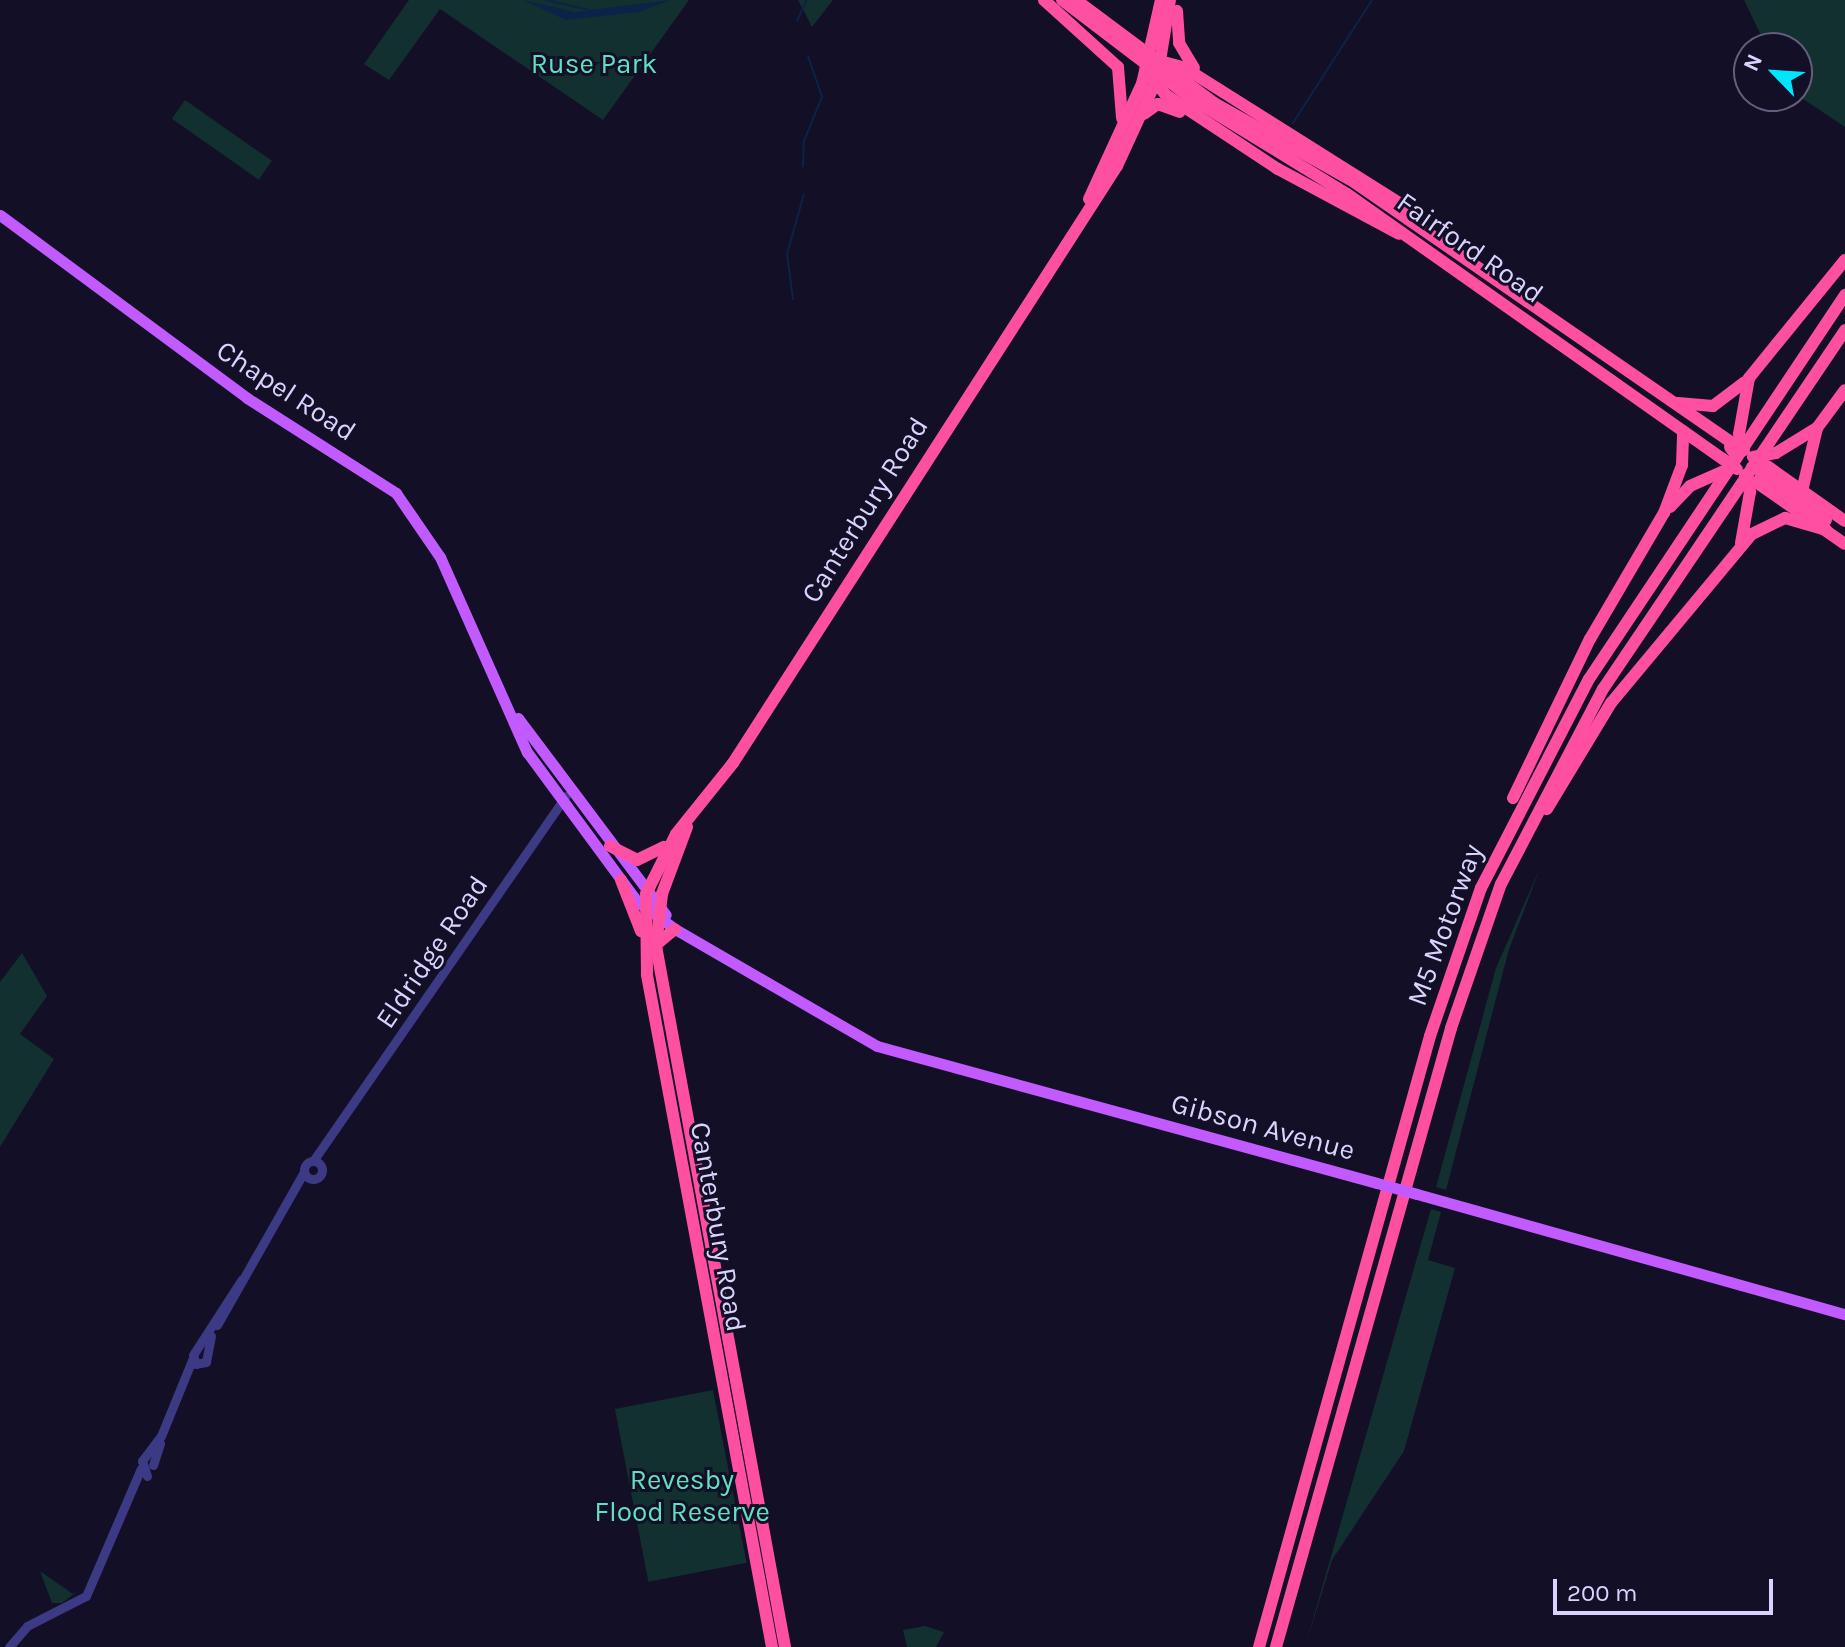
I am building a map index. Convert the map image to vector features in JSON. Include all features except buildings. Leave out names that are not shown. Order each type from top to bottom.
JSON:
[{"type":"highway","points":[[1044,0],[1095,42],[1122,75],[1121,130]]},
{"type":"highway","name":"Fairford Road","points":[[1062,0],[1192,99],[1417,224],[1674,402],[1711,429],[1745,462]]},
{"type":"highway","name":"Fairford Road","points":[[1076,0],[1214,103],[1350,188],[1683,431],[1745,462]]},
{"type":"highway","name":"Canterbury Road","points":[[772,1647],[642,934],[645,900],[670,844],[687,827],[1082,217],[1144,114],[1156,84],[1153,63],[1161,0]]},
{"type":"highway","name":"Canterbury Road","points":[[1082,217],[1153,63],[1170,0]]},
{"type":"highway","points":[[1177,0],[1180,49],[1210,83]]},
{"type":"highway","points":[[1153,63],[1210,83],[1361,173],[1417,224]]},
{"type":"highway","points":[[1156,84],[1201,120]]},
{"type":"highway","points":[[1144,114],[1163,104],[1201,120],[1433,250]]},
{"type":"highway","points":[[1674,402],[1713,406],[1749,378],[1845,260]]},
{"type":"highway","name":"M5 Motorway","points":[[1258,1647],[1433,1026],[1481,888],[1589,679],[1845,295]]},
{"type":"highway","name":"M5 Motorway","points":[[1276,1647],[1482,936],[1501,884],[1603,689],[1845,330]]},
{"type":"highway","points":[[1736,552],[1749,378]]},
{"type":"highway","points":[[1664,513],[1713,474],[1776,453],[1817,428],[1845,390]]},
{"type":"highway","points":[[1802,491],[1817,428]]},
{"type":"highway","points":[[1481,888],[1543,732],[1664,513],[1685,453],[1683,431]]},
{"type":"highway","points":[[1745,462],[1783,477],[1845,521]]},
{"type":"highway","points":[[1745,462],[1845,544]]},
{"type":"highway","points":[[1745,462],[1845,534]]},
{"type":"highway","points":[[1482,936],[1611,703],[1736,552],[1775,519],[1826,530]]},
{"type":"highway","name":"Canterbury Road","points":[[687,827],[657,913],[656,946],[785,1647]]},
{"type":"highway","points":[[610,846],[637,860],[670,844]]},
{"type":"highway","points":[[621,880],[642,934]]},
{"type":"highway","points":[[656,946],[675,929]]},
{"type":"main road","name":"Chapel Road","points":[[0,215],[282,423],[391,489],[427,534],[523,729],[621,880],[645,900]]},
{"type":"main road","name":"Chapel Road","points":[[566,796],[610,846],[645,900]]},
{"type":"main road","name":"Gibson Avenue","points":[[645,900],[675,929],[691,935]]},
{"type":"main road","name":"Gibson Avenue","points":[[657,913],[877,1046],[1845,1314]]},
{"type":"street","name":"Eldridge Road","points":[[317,1163],[566,796]]},
{"type":"street","points":[[9,1647],[27,1626],[83,1600],[211,1336],[304,1172],[317,1163]]},
{"type":"street","points":[[293,1195],[312,1180],[317,1163]]},
{"type":"street","points":[[304,1172],[312,1180]]},
{"type":"green space","name":"Ruse Park","points":[[409,0],[689,0],[603,120],[440,9],[389,80],[364,64]]},
{"type":"green space","points":[[798,0],[833,0],[812,27]]},
{"type":"green space","points":[[1744,0],[1845,0],[1845,127],[1813,106],[1813,32],[1759,32]]},
{"type":"green space","points":[[185,100],[272,161],[259,180],[172,119]]},
{"type":"green space","points":[[1541,866],[1509,949],[1446,1190],[1436,1187],[1496,968]]},
{"type":"green space","points":[[22,953],[47,996],[20,1034],[54,1059],[0,1147],[0,982]]},
{"type":"green space","points":[[1431,1209],[1441,1212],[1428,1260],[1455,1268],[1404,1451],[1332,1560],[1305,1647]]},
{"type":"green space","name":"Revesby Flood Reserve","points":[[713,1390],[747,1563],[648,1582],[615,1409]]},
{"type":"green space","points":[[40,1571],[73,1594],[81,1589],[62,1603],[52,1603]]},
{"type":"green space","points":[[925,1626],[944,1632],[936,1647],[907,1647],[903,1630]]},
{"type":"water","points":[[523,0],[575,12],[671,0],[639,12],[566,20]]},
{"type":"waterway","points":[[546,0],[590,10]]},
{"type":"waterway","points":[[797,21],[807,0]]},
{"type":"waterway","points":[[1293,123],[1372,0]]},
{"type":"waterway","points":[[803,166],[804,141],[822,97],[808,56]]},
{"type":"waterway","points":[[793,299],[787,254],[804,194]]}]
